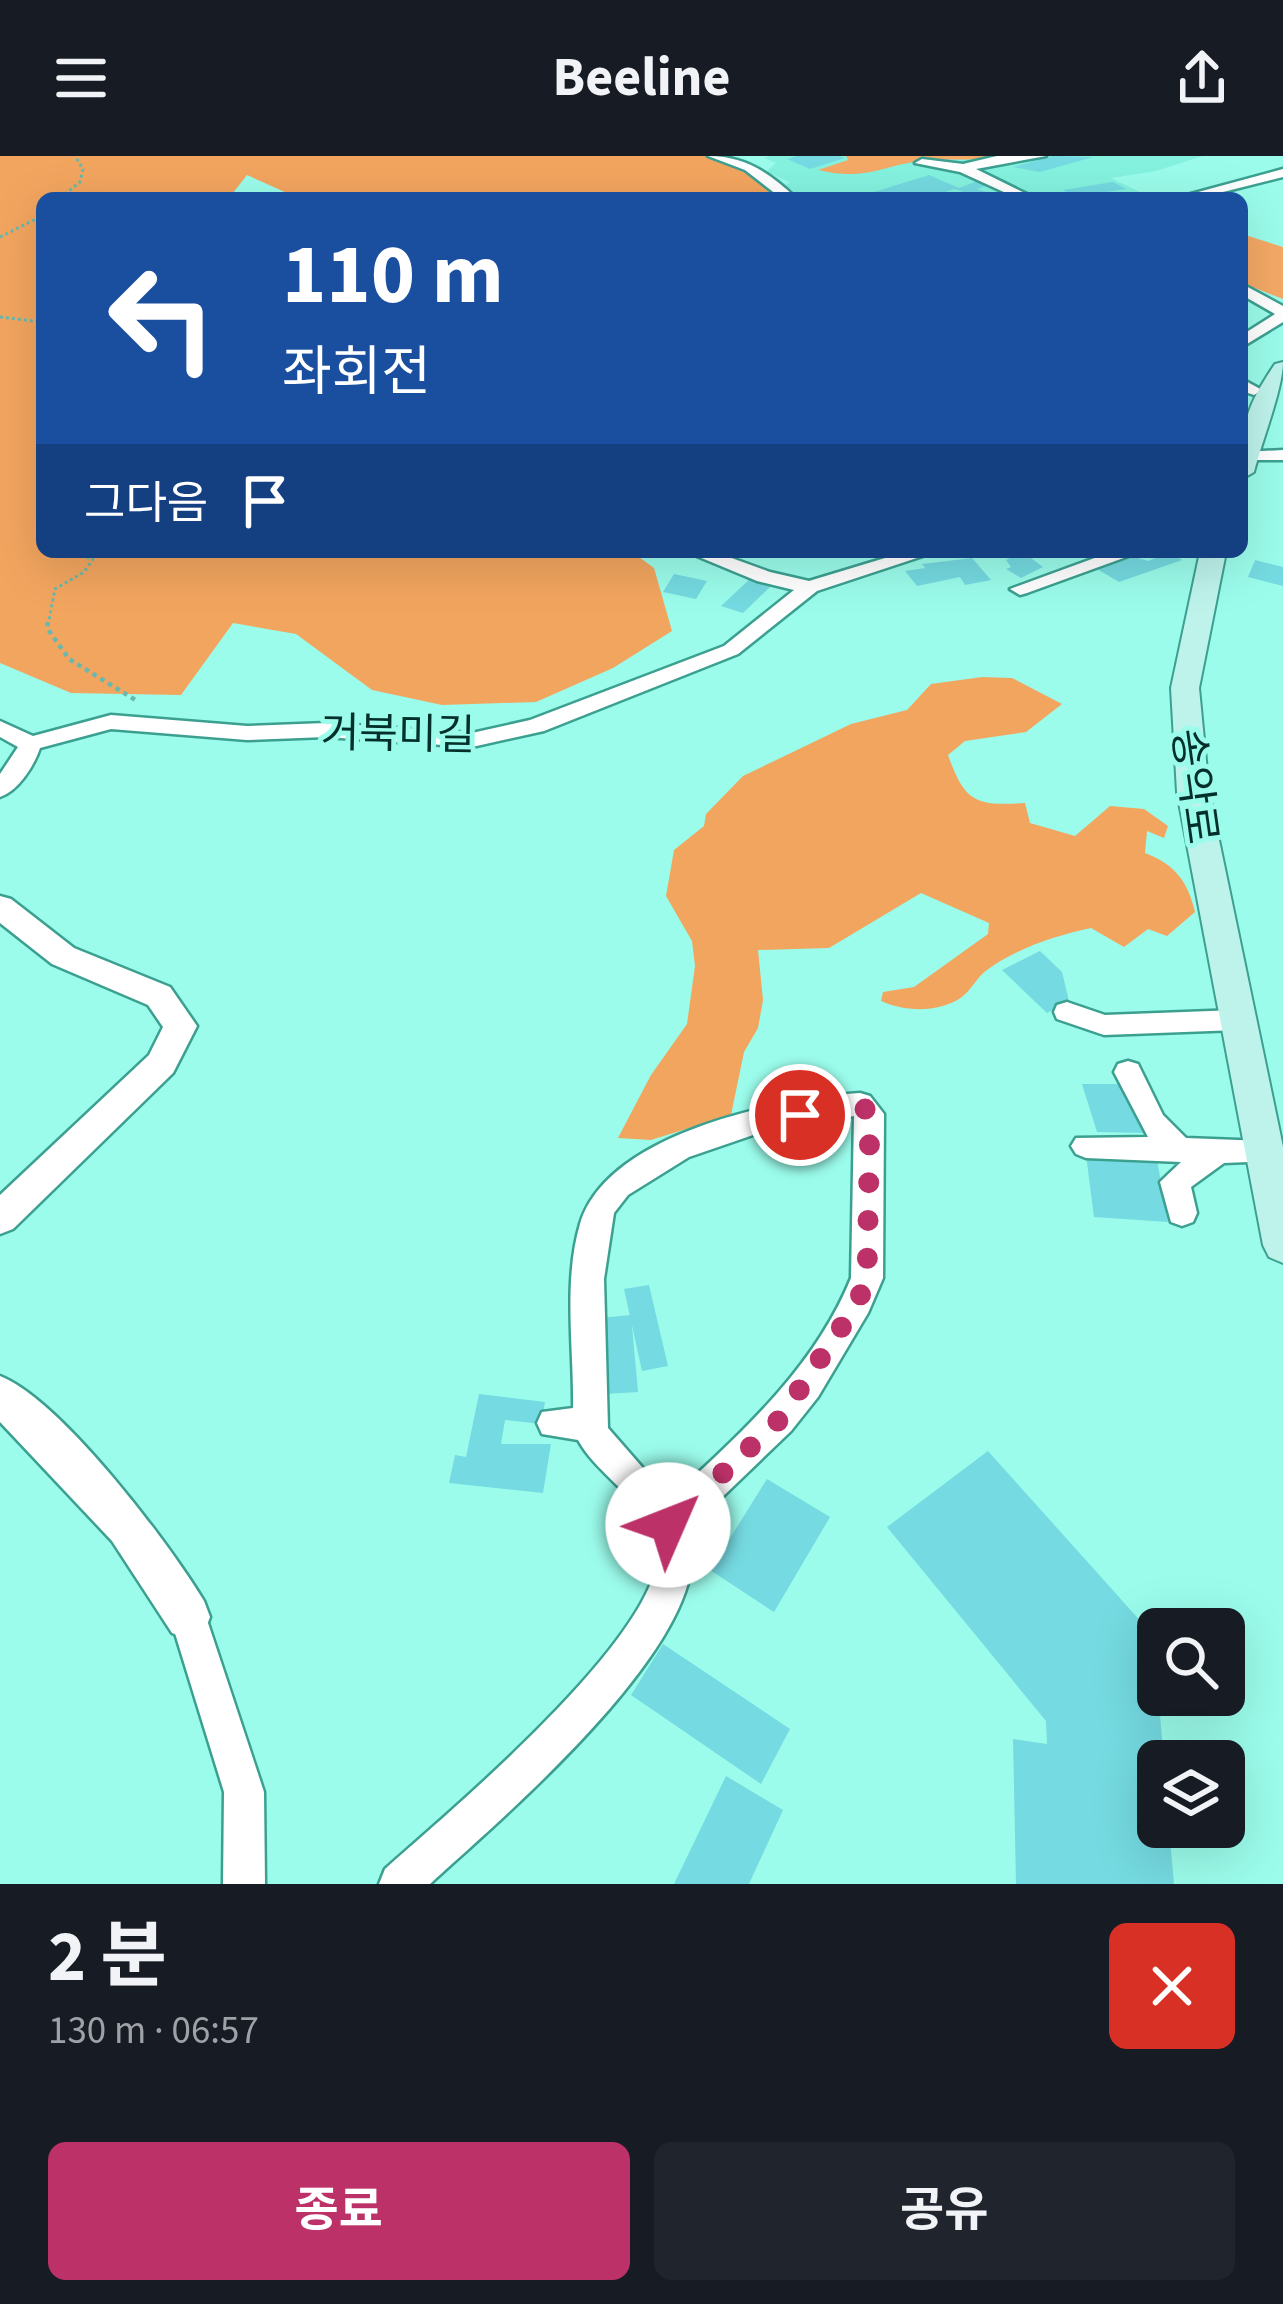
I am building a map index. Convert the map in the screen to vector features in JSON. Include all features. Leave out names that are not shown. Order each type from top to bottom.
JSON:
[{"type":"main road","points":[[1248,386],[1283,354]]},
{"type":"main road","points":[[1248,452],[1260,402],[1283,369]]},
{"type":"main road","points":[[1216,558],[1195,706],[1200,772],[1273,1161]]},
{"type":"main road","name":"송악로","points":[[1216,558],[1189,666],[1186,716],[1193,792],[1237,1020],[1273,1161],[1283,1245]]},
{"type":"street","points":[[714,156],[750,167],[781,192]]},
{"type":"street","points":[[963,168],[1010,157],[1040,156]]},
{"type":"street","points":[[922,163],[963,168],[1015,192]]},
{"type":"street","points":[[1207,192],[1283,173]]},
{"type":"street","points":[[1248,293],[1283,314],[1248,338]]},
{"type":"street","points":[[1248,463],[1283,455]]},
{"type":"street","points":[[713,558],[764,577],[810,587]]},
{"type":"street","name":"거북미길","points":[[30,744],[111,722],[247,733],[326,730],[472,740],[536,726],[731,650],[810,587],[905,558]]},
{"type":"street","points":[[1020,589],[1112,558]]},
{"type":"street","points":[[0,728],[30,744],[25,760],[0,789]]},
{"type":"street","points":[[0,907],[63,956],[159,996],[180,1027],[160,1064],[0,1218]]},
{"type":"street","points":[[1067,1012],[1104,1025],[1237,1020]]},
{"type":"street","points":[[1128,1072],[1153,1123],[1179,1150]]},
{"type":"street","points":[[400,1884],[572,1724],[620,1668],[665,1595],[676,1566],[676,1546],[668,1525],[593,1435],[590,1425],[591,1243],[602,1204],[642,1164],[711,1136],[860,1104],[870,1114],[867,1278],[857,1304],[779,1420],[668,1525]]},
{"type":"street","points":[[1086,1146],[1220,1151],[1273,1161]]},
{"type":"street","points":[[1182,1214],[1175,1182],[1220,1151]]},
{"type":"street","points":[[0,1394],[124,1521],[160,1564],[188,1617],[244,1792],[244,1884]]},
{"type":"street","points":[[554,1424],[590,1425]]},
{"type":"path","points":[[68,192],[80,182],[83,169],[75,156]]},
{"type":"path","points":[[0,237],[36,219]]},
{"type":"path","points":[[0,316],[36,321]]},
{"type":"path","points":[[87,558],[93,560],[85,572],[55,589],[47,628],[69,659],[180,728]]},
{"type":"shaded area","points":[[0,156],[714,156],[730,159],[778,192],[285,192],[247,175],[234,192],[36,192],[36,558],[640,558],[654,568],[672,631],[613,668],[536,702],[442,705],[372,690],[296,634],[233,623],[181,695],[71,693],[0,663]]},
{"type":"shaded area","points":[[846,156],[995,156],[913,162],[863,173],[818,170],[848,160]]},
{"type":"shaded area","points":[[1203,156],[1156,171],[1111,178],[1140,192],[794,192],[784,187],[790,182],[766,172],[776,163],[764,158]]},
{"type":"shaded area","points":[[1248,236],[1283,247],[1283,299],[1248,285]]},
{"type":"shaded area","points":[[1012,678],[1062,704],[1026,732],[965,741],[948,755],[967,792],[984,802],[1025,803],[1030,823],[1075,836],[1110,806],[1144,809],[1168,826],[1164,838],[1147,831],[1145,853],[1179,875],[1195,912],[1167,936],[1148,929],[1124,947],[1091,928],[1037,944],[987,970],[962,997],[933,1008],[890,1005],[881,1001],[883,992],[914,987],[988,934],[989,923],[921,893],[829,948],[758,950],[763,1000],[758,1028],[744,1052],[731,1115],[651,1140],[618,1138],[651,1075],[687,1024],[695,966],[692,941],[666,896],[674,850],[704,826],[706,814],[743,776],[851,724],[907,710],[931,684]]},
{"type":"building","points":[[1053,156],[1093,157],[1040,172],[1013,167]]},
{"type":"building","points":[[845,158],[810,169],[787,159]]},
{"type":"building","points":[[929,175],[959,188],[981,180],[991,184],[977,189],[987,192],[874,192]]},
{"type":"building","points":[[1113,182],[1126,189],[1106,192],[1063,190]]},
{"type":"building","points":[[972,558],[991,580],[965,585],[960,577],[917,586],[905,571],[925,568],[922,564]]},
{"type":"building","points":[[1031,558],[1043,567],[1021,578],[1006,569],[1011,567],[1006,560]]},
{"type":"building","points":[[1131,558],[1182,560],[1119,582],[1097,569]]},
{"type":"building","points":[[1255,560],[1283,567],[1283,586],[1248,577]]},
{"type":"building","points":[[674,574],[707,581],[696,599],[663,592]]},
{"type":"building","points":[[751,578],[772,585],[743,613],[721,606]]},
{"type":"building","points":[[1040,951],[1062,972],[1069,1001],[1047,1013],[1002,970]]},
{"type":"building","points":[[1082,1084],[1122,1084],[1132,1109],[1141,1109],[1146,1133],[1097,1132]]},
{"type":"building","points":[[1086,1155],[1157,1160],[1168,1222],[1094,1217]]},
{"type":"building","points":[[649,1285],[668,1366],[642,1371],[624,1289]]},
{"type":"building","points":[[631,1315],[638,1392],[606,1394],[600,1318]]},
{"type":"building","points":[[479,1394],[545,1402],[541,1424],[505,1420],[501,1444],[551,1444],[543,1493],[449,1483],[455,1455],[466,1457]]},
{"type":"building","points":[[988,1451],[1137,1617],[1137,1716],[1160,1716],[1162,1740],[1137,1740],[1137,1848],[1171,1848],[1174,1884],[1016,1884],[1013,1739],[1047,1744],[1046,1721],[887,1527]]},
{"type":"building","points":[[767,1479],[830,1517],[774,1612],[710,1570]]},
{"type":"building","points":[[663,1644],[790,1729],[761,1784],[631,1695]]},
{"type":"building","points":[[726,1776],[783,1810],[749,1884],[674,1884]]},
{"type":"route","points":[[668,1525],[779,1420],[857,1304],[867,1278],[870,1114],[860,1104],[845,1104],[800,1115]]}]
